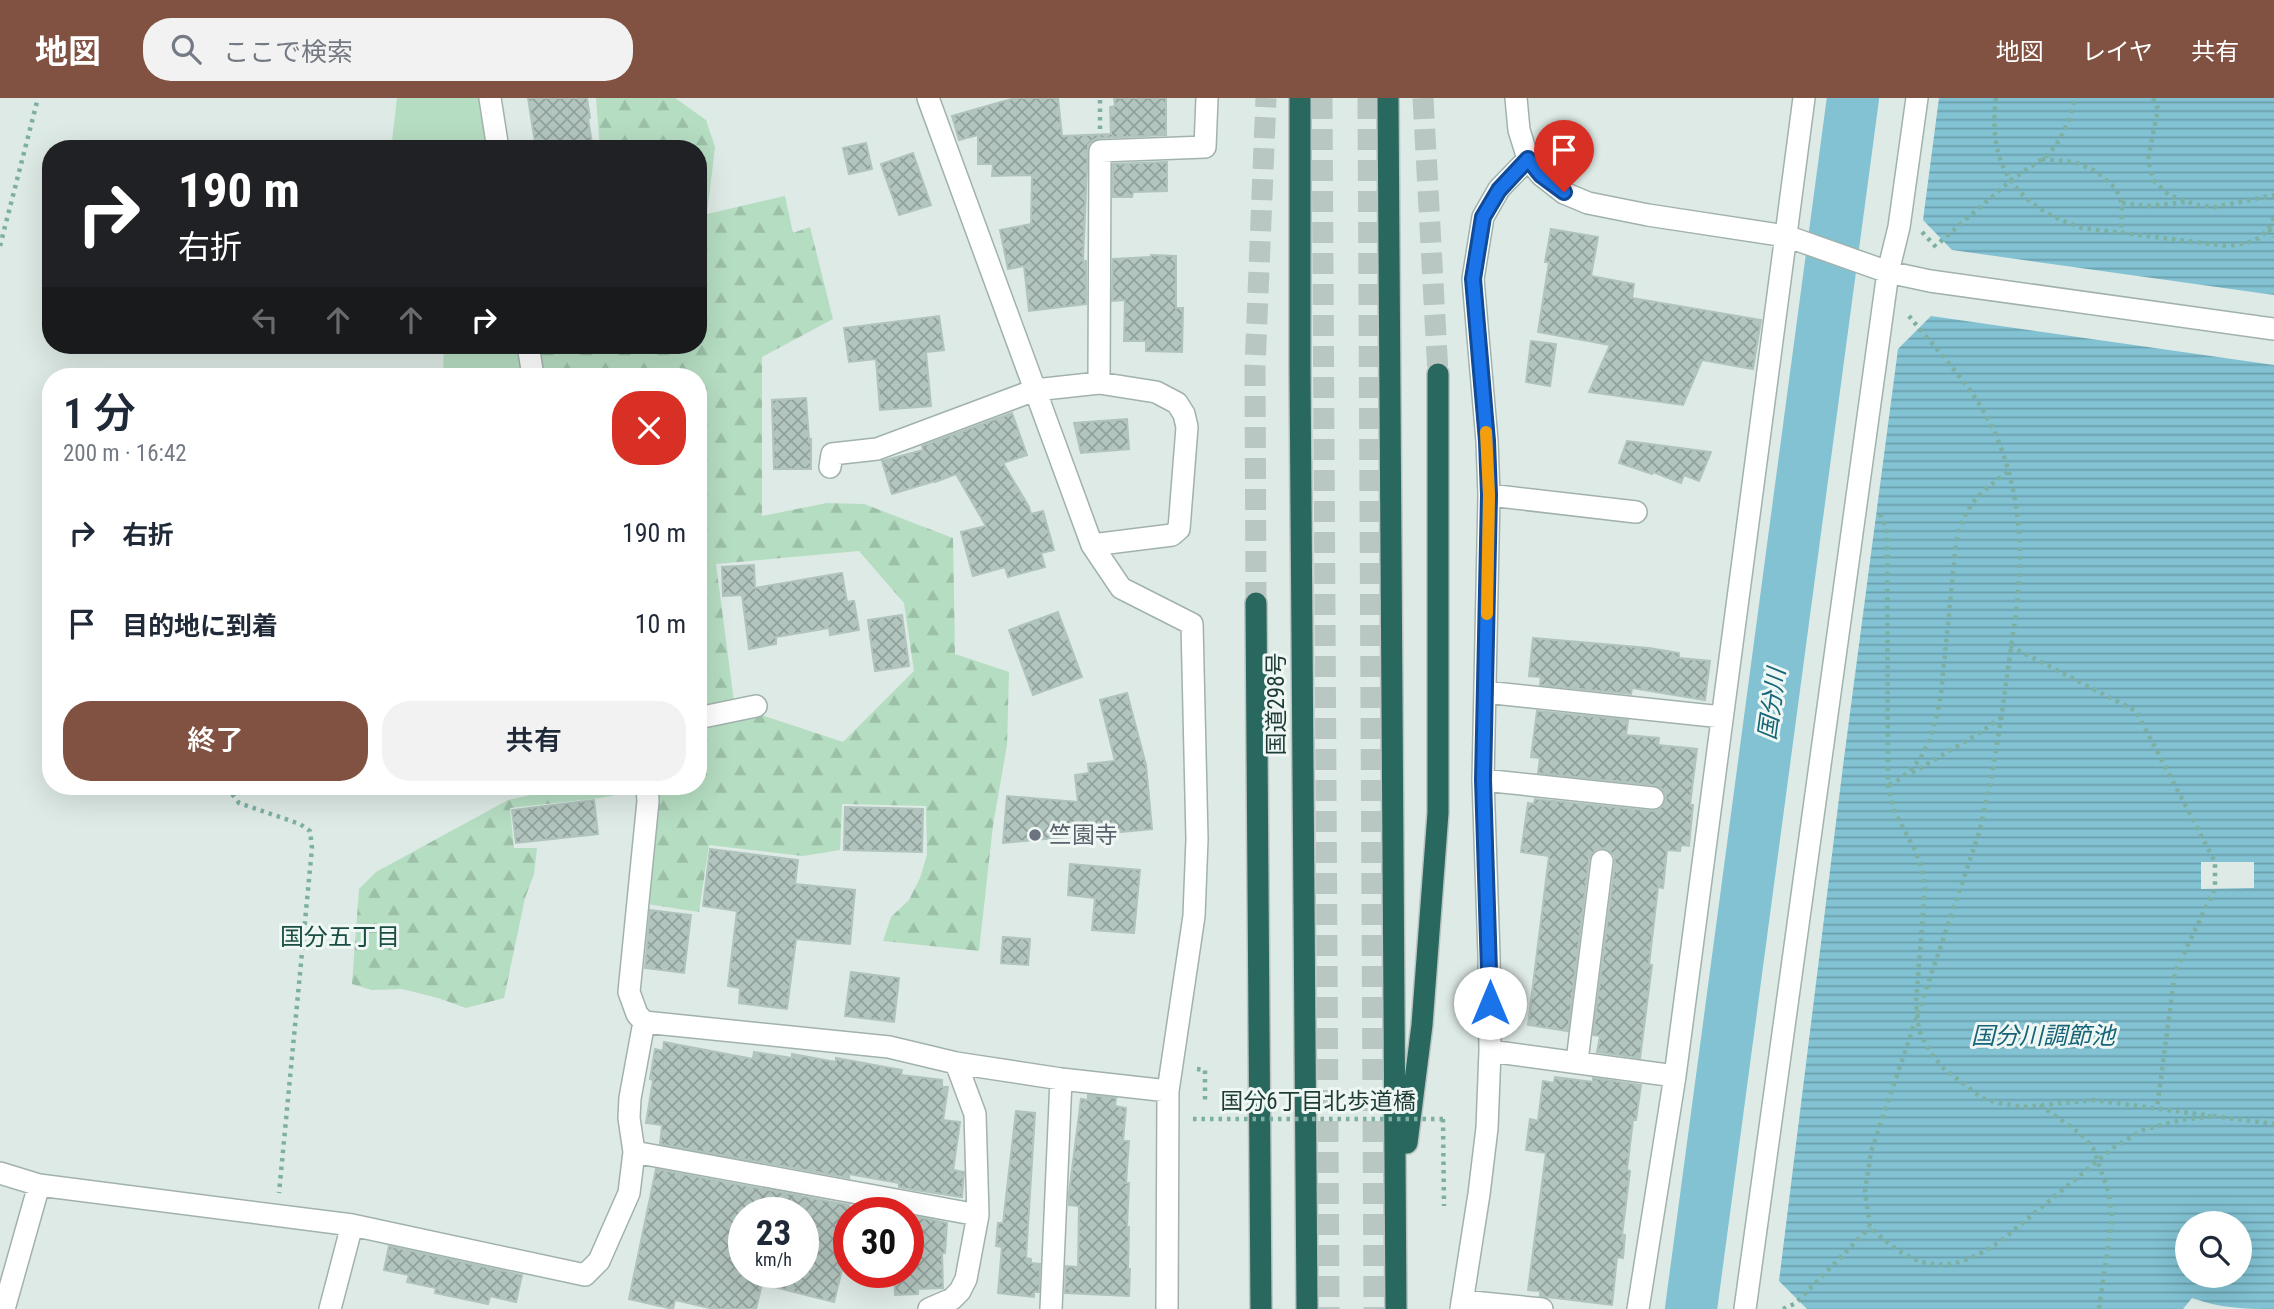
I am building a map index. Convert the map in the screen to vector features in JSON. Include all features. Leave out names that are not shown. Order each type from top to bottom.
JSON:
[{"type":"highway","name":"国道298号","points":[[1300,98],[1307,1309]]},
{"type":"highway","points":[[1388,98],[1396,1309]]},
{"type":"highway","points":[[1396,1228],[1422,1026],[1438,813],[1438,374]]},
{"type":"highway","points":[[1256,603],[1261,1309]]},
{"type":"street","points":[[490,98],[497,140]]},
{"type":"street","points":[[928,98],[1092,545],[1121,588],[1192,624],[1197,839],[1194,916],[1168,1091],[1167,1309]]},
{"type":"street","points":[[1099,383],[1100,151],[1205,147],[1207,98]]},
{"type":"street","points":[[1516,98],[1519,130],[1528,159],[1549,181],[1564,192],[1588,203],[1793,238],[1888,272],[1930,281],[2274,329]]},
{"type":"street","points":[[1637,1309],[1675,1076],[1722,717],[1793,238],[1804,98]]},
{"type":"street","points":[[1745,1309],[1888,272],[1899,227],[1917,98]]},
{"type":"street","points":[[1528,159],[1499,190],[1483,217],[1473,279],[1489,495],[1483,780],[1490,1051],[1487,1128],[1461,1305],[1542,1309]]},
{"type":"street","points":[[830,467],[832,454],[877,449],[1035,390],[1099,383],[1156,392],[1177,403],[1184,414],[1186,427],[1179,528],[1172,534],[1092,545]]},
{"type":"street","points":[[1489,495],[1636,512]]},
{"type":"street","points":[[1485,692],[1722,717]]},
{"type":"street","points":[[707,716],[756,706]]},
{"type":"street","points":[[1483,780],[1653,798]]},
{"type":"street","points":[[648,795],[629,992],[637,1014],[644,1022],[889,1046],[956,1063],[1061,1079],[1168,1091]]},
{"type":"street","points":[[1577,1061],[1602,860]]},
{"type":"street","points":[[0,1174],[40,1185],[352,1225],[585,1275],[599,1261],[629,1194],[634,1152],[629,1118],[630,1098],[644,1022]]},
{"type":"street","points":[[1490,1051],[1675,1076]]},
{"type":"street","points":[[929,1309],[952,1299],[960,1291],[966,1279],[978,1214],[975,1114],[956,1063]]},
{"type":"street","points":[[1051,1309],[1061,1079]]},
{"type":"street","points":[[634,1152],[978,1214]]},
{"type":"street","points":[[4,1309],[40,1185]]},
{"type":"street","points":[[330,1309],[352,1225]]},
{"type":"path","points":[[0,246],[38,98]]},
{"type":"path","points":[[1996,98],[1993,115],[1996,151],[2015,190],[2067,223],[2081,228],[2228,246],[2261,239],[2274,218]]},
{"type":"path","points":[[1940,242],[2010,181],[2049,154],[2069,120],[2075,98]]},
{"type":"path","points":[[2153,98],[2158,109],[2148,160],[2153,180],[2169,195],[2215,207],[2274,195]]},
{"type":"path","points":[[2041,159],[2074,162],[2096,171],[2116,189],[2122,203],[2121,233]]},
{"type":"path","points":[[2122,203],[2149,206],[2189,202]]},
{"type":"path","points":[[2269,229],[2274,237]]},
{"type":"path","points":[[1909,316],[1969,391],[1989,420],[2001,447],[2016,517],[2020,556],[2019,582],[1986,806],[1871,1152],[1865,1191],[1870,1227],[1897,1250],[1915,1259],[1940,1266],[1963,1263],[2002,1240],[2113,1148],[2143,1130],[2181,1120],[2214,1116]]},
{"type":"path","points":[[1905,777],[1924,752],[1937,718],[1960,527],[1975,498],[2007,472]]},
{"type":"path","points":[[1878,510],[1887,528],[1888,785],[1895,813],[1922,869],[1925,888],[1916,1002],[1919,1030],[1930,1052],[1942,1067],[1961,1083],[1982,1098],[1999,1103],[2024,1107],[2094,1100],[2274,1124]]},
{"type":"path","points":[[2010,646],[2136,711],[2215,862],[2215,888],[2175,972],[2157,1108]]},
{"type":"path","points":[[1888,785],[2001,718]]},
{"type":"path","points":[[233,795],[239,803],[300,824],[310,831],[312,848],[277,1215]]},
{"type":"path","points":[[1194,1069],[1205,1070],[1205,1103]]},
{"type":"path","points":[[2040,1105],[2081,1134],[2093,1148],[2109,1193],[2112,1219],[2099,1309]]},
{"type":"path","name":"国分6丁目北歩道橋","points":[[1193,1107],[1193,1119],[1443,1119],[1444,1206]]},
{"type":"path","points":[[1783,1309],[1797,1303],[1870,1227]]},
{"type":"green space","points":[[397,98],[478,98],[485,140],[392,140]]},
{"type":"green space","points":[[596,98],[675,98],[706,120],[715,147],[707,214],[707,140],[599,140]]},
{"type":"green space","points":[[785,196],[793,233],[810,227],[833,319],[762,357],[762,516],[827,503],[864,504],[953,538],[955,654],[1009,672],[1007,745],[993,825],[979,951],[883,941],[891,917],[909,900],[920,878],[927,855],[926,806],[842,804],[840,850],[803,856],[709,845],[699,912],[647,904],[654,795],[707,795],[707,724],[758,714],[843,742],[914,671],[904,603],[859,551],[716,564],[734,702],[707,707],[707,368],[541,368],[539,354],[707,354],[707,214]]},
{"type":"green space","points":[[444,354],[519,354],[521,368],[443,368]]},
{"type":"green space","points":[[530,795],[616,795],[510,808],[514,848],[537,848],[534,874],[525,898],[504,998],[466,1008],[402,989],[372,990],[352,984],[359,889],[376,872],[508,800]]},
{"type":"water","points":[[1939,98],[2274,98],[2274,295],[1952,250],[1923,220]]},
{"type":"water","name":"国分川調節池","points":[[1931,316],[2274,365],[2274,1309],[2232,1307],[2192,1298],[2183,1309],[1807,1309],[1779,1281],[1898,349]]},
{"type":"pier","points":[[2201,862],[2254,862],[2254,888],[2201,889]]},
{"type":"building","points":[[528,98],[587,98],[592,140],[535,140]]},
{"type":"building","points":[[1015,98],[1058,98],[1062,136],[1111,134],[1110,107],[1115,106],[1114,98],[1166,98],[1166,135],[1100,138],[1088,145],[1083,261],[1086,261],[1086,304],[1029,311],[1024,266],[1008,269],[1000,230],[1031,224],[1032,175],[992,176],[993,164],[978,164],[978,135],[959,140],[952,116]]},
{"type":"building","points":[[866,143],[872,169],[849,174],[843,148]]},
{"type":"building","points":[[913,153],[931,205],[899,215],[881,164]]},
{"type":"building","points":[[1167,162],[1167,191],[1133,192],[1132,197],[1113,197],[1113,164]]},
{"type":"building","points":[[1551,229],[1598,237],[1591,276],[1634,284],[1632,298],[1761,320],[1753,369],[1702,360],[1683,405],[1589,392],[1610,345],[1538,332],[1549,262],[1545,262]]},
{"type":"building","points":[[1151,255],[1176,256],[1176,308],[1183,308],[1182,352],[1146,351],[1146,341],[1124,341],[1125,300],[1112,301],[1113,259]]},
{"type":"building","points":[[939,316],[944,350],[926,352],[931,406],[880,410],[876,359],[849,362],[844,328]]},
{"type":"building","points":[[1531,341],[1556,344],[1550,386],[1526,382]]},
{"type":"building","points":[[806,398],[811,439],[811,469],[774,469],[772,400]]},
{"type":"building","points":[[1012,413],[1027,455],[1003,463],[1031,514],[1043,511],[1054,550],[1041,553],[1045,567],[1008,577],[1005,567],[973,576],[961,532],[986,526],[956,474],[892,494],[882,461],[923,450],[922,446]]},
{"type":"building","points":[[1127,419],[1129,449],[1081,453],[1074,423]]},
{"type":"building","points":[[1627,441],[1711,452],[1699,481],[1684,475],[1681,483],[1619,463]]},
{"type":"building","points":[[754,565],[755,588],[842,573],[847,602],[854,601],[859,630],[830,635],[829,628],[776,637],[776,644],[749,649],[742,595],[723,596],[722,567]]},
{"type":"building","points":[[1058,612],[1082,677],[1033,695],[1009,630]]},
{"type":"building","points":[[902,615],[909,666],[875,671],[868,620]]},
{"type":"building","points":[[1533,638],[1649,648],[1679,653],[1679,658],[1710,661],[1705,700],[1632,688],[1631,694],[1540,685],[1541,677],[1529,676]]},
{"type":"building","points":[[1127,693],[1146,765],[1152,829],[1003,843],[1007,796],[1078,802],[1075,775],[1089,773],[1088,764],[1115,761],[1100,700]]},
{"type":"building","points":[[1537,711],[1628,720],[1626,735],[1659,738],[1658,745],[1697,749],[1690,805],[1693,805],[1689,846],[1681,845],[1680,851],[1667,850],[1663,888],[1658,887],[1649,965],[1652,965],[1640,1058],[1597,1052],[1600,1036],[1593,1035],[1615,863],[1614,855],[1604,848],[1596,849],[1589,859],[1568,1031],[1528,1025],[1549,856],[1521,852],[1528,803],[1534,804],[1535,799],[1652,811],[1663,806],[1665,793],[1654,785],[1538,773],[1540,758],[1531,757]]},
{"type":"building","points":[[594,800],[598,834],[516,843],[512,810]]},
{"type":"building","points":[[845,807],[923,809],[922,852],[844,850]]},
{"type":"building","points":[[710,849],[798,860],[795,884],[855,890],[850,944],[796,939],[787,1009],[739,1003],[740,988],[728,986],[737,911],[703,906]]},
{"type":"building","points":[[1070,864],[1140,870],[1134,933],[1092,930],[1095,898],[1068,895]]},
{"type":"building","points":[[650,910],[691,915],[684,973],[645,968]]},
{"type":"building","points":[[1003,937],[1030,939],[1028,965],[1001,963]]},
{"type":"building","points":[[851,972],[899,978],[894,1022],[845,1016]]},
{"type":"building","points":[[664,1042],[753,1059],[754,1052],[792,1058],[792,1054],[836,1062],[836,1058],[902,1070],[901,1075],[942,1080],[942,1087],[948,1087],[943,1120],[960,1122],[953,1170],[964,1172],[962,1197],[899,1187],[899,1183],[849,1174],[849,1178],[660,1144],[662,1125],[646,1123],[655,1049],[663,1051]]},
{"type":"building","points":[[1555,1077],[1593,1082],[1593,1078],[1641,1085],[1636,1120],[1633,1120],[1627,1170],[1630,1171],[1622,1235],[1625,1235],[1623,1258],[1617,1257],[1612,1305],[1540,1296],[1540,1291],[1528,1290],[1546,1153],[1526,1150],[1530,1119],[1538,1121],[1543,1081],[1554,1083]]},
{"type":"building","points":[[1088,1095],[1116,1098],[1115,1106],[1126,1108],[1123,1141],[1129,1141],[1126,1183],[1129,1183],[1129,1296],[1065,1293],[1066,1266],[1078,1267],[1079,1206],[1069,1205],[1069,1193],[1081,1099],[1088,1100]]},
{"type":"building","points":[[1016,1111],[1035,1113],[1026,1258],[1031,1259],[1031,1263],[1040,1264],[1039,1292],[1034,1292],[1034,1297],[998,1293],[1002,1247],[996,1246],[998,1223],[1003,1223]]},
{"type":"building","points":[[656,1169],[806,1197],[728,1197],[728,1288],[761,1288],[756,1309],[714,1309],[675,1300],[673,1309],[629,1299]]},
{"type":"building","points":[[819,1199],[833,1202],[833,1288],[838,1288],[834,1302],[778,1288],[819,1288]]},
{"type":"building","points":[[924,1218],[947,1223],[945,1253],[942,1253],[943,1288],[918,1289],[918,1294],[895,1295],[895,1288],[924,1288]]},
{"type":"building","points":[[389,1246],[522,1275],[516,1302],[490,1296],[488,1304],[435,1293],[436,1288],[407,1282],[409,1275],[384,1270]]},
{"type":"waterway","name":"国分川","points":[[1691,1309],[1853,98]]},
{"type":"tunnel","points":[[1256,603],[1255,367],[1266,98]]},
{"type":"tunnel","points":[[1322,98],[1329,1309]]},
{"type":"tunnel","points":[[1368,98],[1374,1309]]},
{"type":"tunnel","points":[[1423,98],[1438,374]]},
{"type":"slow traffic","points":[[1486,432],[1489,495],[1487,614]]},
{"type":"place","name":"竺園寺","points":[[1035,835]]},
{"type":"district","name":"国分五丁目","points":[[340,937]]},
{"type":"route","points":[[1490,1003],[1483,780],[1489,495],[1473,279],[1483,217],[1499,190],[1528,159],[1541,175],[1564,192]]}]
